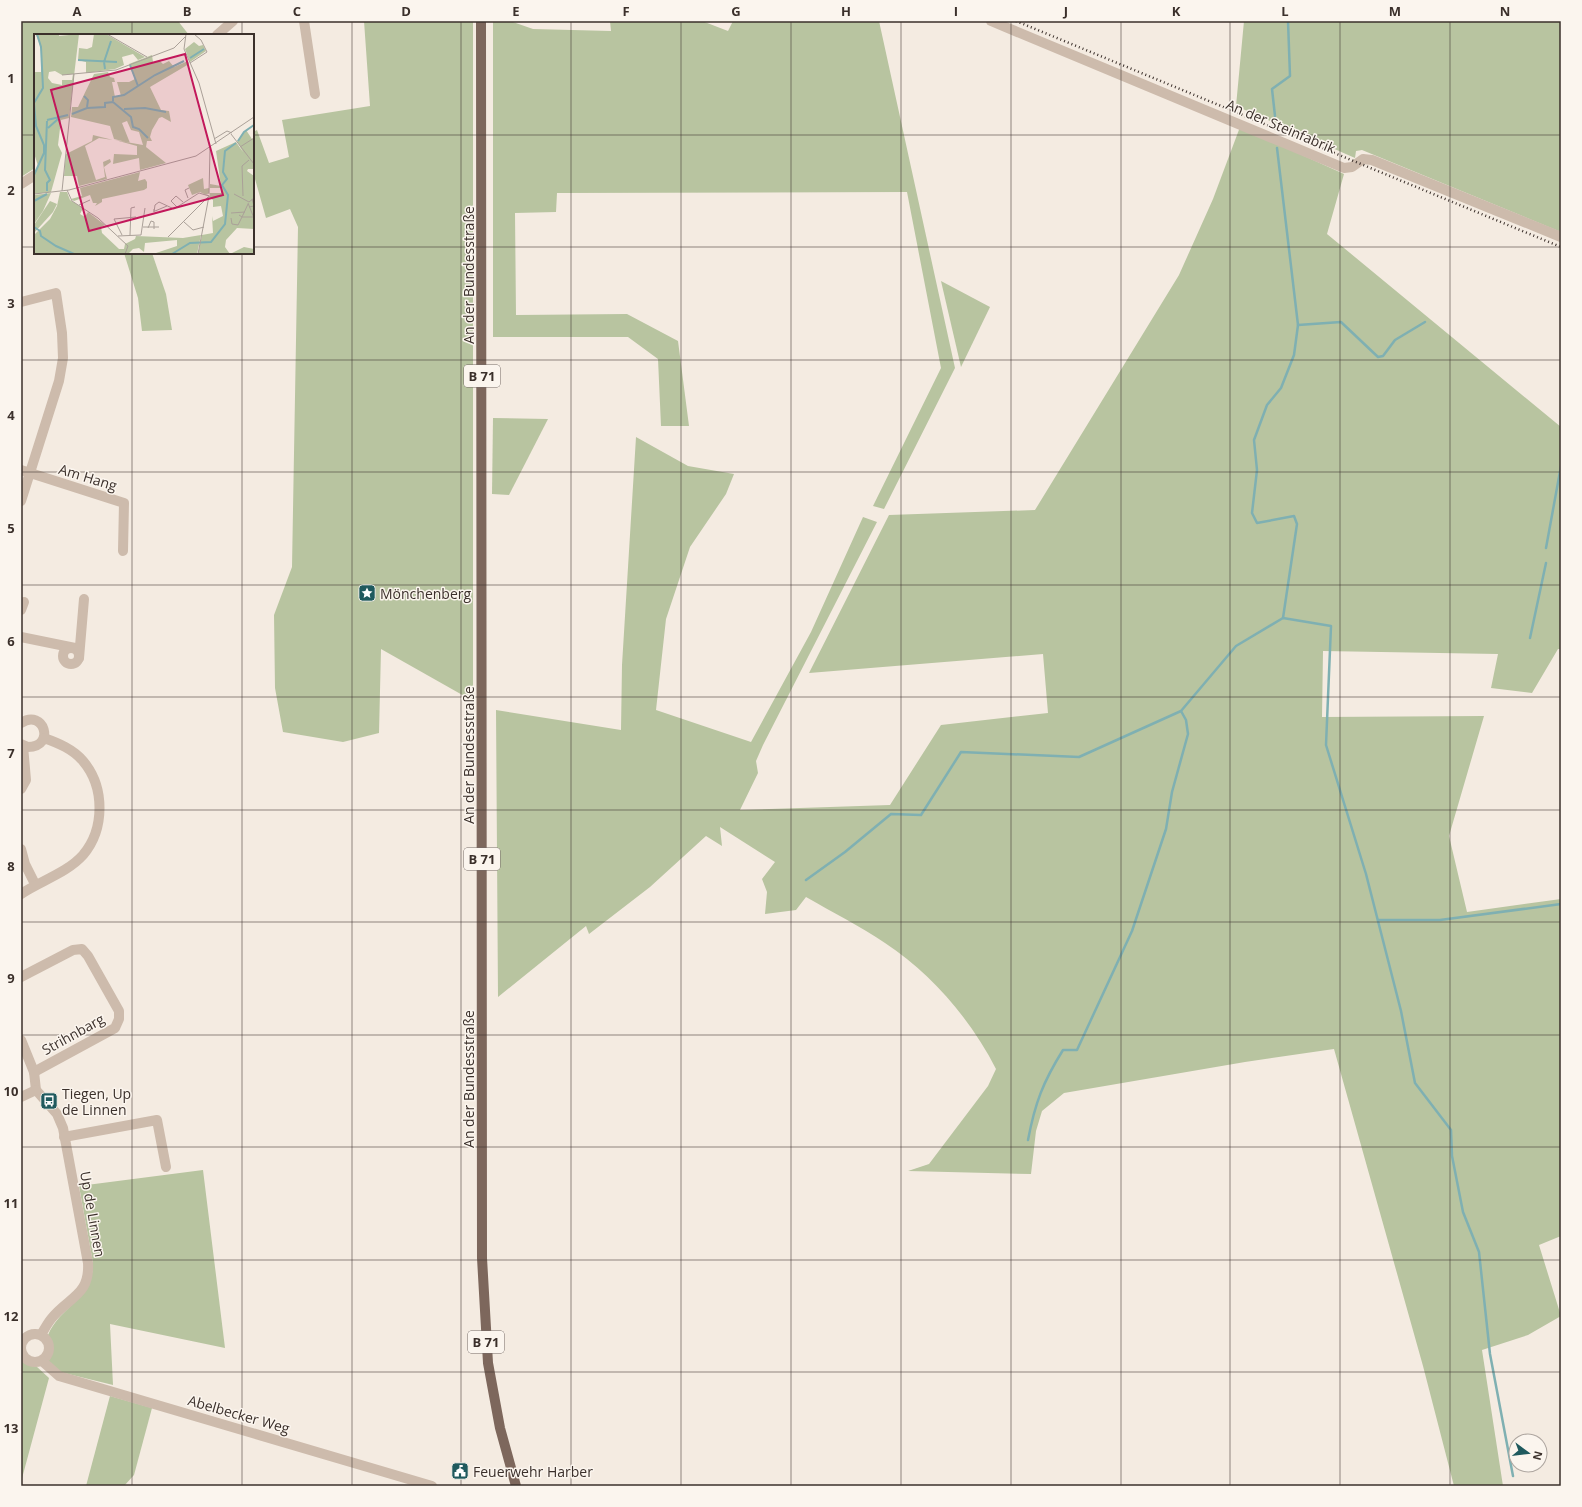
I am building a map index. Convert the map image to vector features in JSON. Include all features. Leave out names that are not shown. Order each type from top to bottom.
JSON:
[{"type":"main road","name":"An der Bundesstraße","points":[[481,21],[482,1258],[488,1363],[498,1420],[516,1486]]},
{"type":"street","points":[[218,34],[233,21]]},
{"type":"street","points":[[304,21],[315,94]]},
{"type":"street","name":"An der Steinfabrik","points":[[991,21],[1344,168],[1352,167],[1363,159],[1372,160],[1561,237]]},
{"type":"street","points":[[21,184],[34,176]]},
{"type":"street","points":[[21,302],[56,293],[62,333],[63,358],[59,380],[25,472],[21,501]]},
{"type":"street","name":"Am Hang","points":[[25,472],[124,503],[123,551]]},
{"type":"street","points":[[75,648],[65,650],[63,654],[64,661],[73,664],[79,658],[84,599]]},
{"type":"street","points":[[21,637],[75,648],[78,651],[79,658]]},
{"type":"street","points":[[21,723],[30,719],[40,723],[43,728],[44,738],[38,745],[33,747],[22,744],[26,780],[21,789]]},
{"type":"street","points":[[21,894],[35,884],[69,866],[83,854],[94,835],[100,816],[97,786],[90,770],[83,760],[63,745],[44,738]]},
{"type":"street","points":[[21,849],[25,864],[35,884]]},
{"type":"street","name":"Strihnbarg","points":[[21,977],[73,950],[82,948],[119,1011],[119,1020],[115,1028],[34,1072]]},
{"type":"street","points":[[21,1042],[34,1072],[36,1090],[21,1097]]},
{"type":"street","name":"Up de Linnen","points":[[36,1090],[57,1114],[64,1137],[89,1275],[82,1290],[51,1319],[41,1335]]},
{"type":"street","points":[[64,1137],[157,1120],[166,1167]]},
{"type":"street","name":"Abelbecker Weg","points":[[41,1335],[31,1335],[22,1341],[22,1356],[33,1363],[42,1361],[59,1376],[432,1486]]},
{"type":"street","points":[[41,1335],[47,1340],[50,1348],[48,1355],[42,1361]]},
{"type":"green space","points":[[21,21],[178,21],[188,34],[34,34],[34,169],[21,177]]},
{"type":"green space","points":[[364,21],[473,21],[473,701],[381,649],[379,733],[343,742],[283,732],[275,688],[274,615],[292,567],[298,227],[290,209],[266,218],[254,176],[254,132],[257,130],[269,163],[289,157],[282,120],[370,106]]},
{"type":"green space","points":[[493,21],[510,21],[533,29],[611,31],[610,21],[702,21],[728,31],[733,21],[879,21],[955,368],[884,509],[873,506],[941,368],[907,192],[557,193],[556,212],[515,213],[516,315],[627,314],[678,341],[689,426],[661,426],[658,359],[628,337],[493,337]]},
{"type":"green space","points":[[1244,21],[1561,21],[1561,232],[1362,150],[1356,151],[1355,158],[1236,106]]},
{"type":"green space","points":[[1240,127],[1344,174],[1327,234],[1561,427],[1561,649],[1558,649],[1532,693],[1491,688],[1498,654],[1323,651],[1322,717],[1484,716],[1449,836],[1467,912],[1561,899],[1561,1236],[1539,1245],[1561,1316],[1528,1335],[1482,1350],[1503,1486],[1454,1486],[1423,1366],[1334,1049],[1245,1062],[1064,1093],[1042,1111],[1036,1131],[1031,1174],[908,1171],[929,1164],[988,1086],[996,1069],[975,1033],[949,999],[919,969],[885,943],[806,897],[796,910],[765,914],[767,892],[762,879],[775,862],[720,827],[722,846],[706,836],[650,887],[589,934],[586,926],[498,997],[496,710],[621,730],[622,665],[636,437],[688,466],[734,474],[726,494],[690,547],[666,619],[656,710],[751,742],[811,632],[863,517],[877,522],[763,745],[756,761],[758,773],[740,810],[890,805],[941,725],[1048,713],[1043,654],[809,673],[889,515],[1035,510],[1179,275],[1213,199]]},
{"type":"green space","points":[[124,254],[152,254],[166,294],[172,330],[142,331],[138,298]]},
{"type":"green space","points":[[941,281],[990,307],[961,367]]},
{"type":"green space","points":[[493,418],[548,419],[509,495],[492,494]]},
{"type":"green space","points":[[203,1170],[225,1348],[110,1324],[113,1385],[60,1372],[46,1360],[49,1357],[52,1348],[48,1335],[61,1316],[88,1286],[92,1275],[93,1263],[79,1186]]},
{"type":"green space","points":[[21,1361],[26,1364],[36,1366],[49,1378],[21,1482]]},
{"type":"green space","points":[[110,1396],[152,1408],[134,1475],[124,1486],[86,1486]]},
{"type":"waterway","points":[[1275,116],[1272,89],[1290,76],[1288,21]]},
{"type":"waterway","points":[[1277,148],[1298,325],[1294,355],[1281,388],[1267,405],[1254,440],[1257,470],[1252,513],[1257,523],[1294,516],[1297,524],[1283,618]]},
{"type":"waterway","points":[[1298,325],[1341,322],[1378,357],[1383,356],[1395,340],[1425,322]]},
{"type":"waterway","points":[[1546,548],[1561,466]]},
{"type":"waterway","points":[[1530,638],[1546,563]]},
{"type":"waterway","points":[[806,880],[845,852],[891,814],[921,815],[961,752],[1079,757],[1181,711],[1236,646],[1283,618],[1331,626],[1326,745],[1366,874],[1401,1011],[1415,1083],[1451,1130],[1452,1156],[1463,1212],[1479,1252],[1490,1354],[1513,1476]]},
{"type":"waterway","points":[[1028,1140],[1037,1104],[1050,1072],[1063,1050],[1077,1050],[1132,931],[1166,829],[1172,792],[1188,734],[1186,720],[1181,711]]},
{"type":"waterway","points":[[1378,920],[1440,920],[1561,904]]},
{"type":"railway","points":[[1016,21],[1561,247]]},
{"type":"place","name":"Mönchenberg","points":[[367,593]]},
{"type":"place","name":"Tiegen, Up de Linnen","points":[[49,1101]]},
{"type":"place","name":"Feuerwehr Harber","points":[[460,1471]]}]
